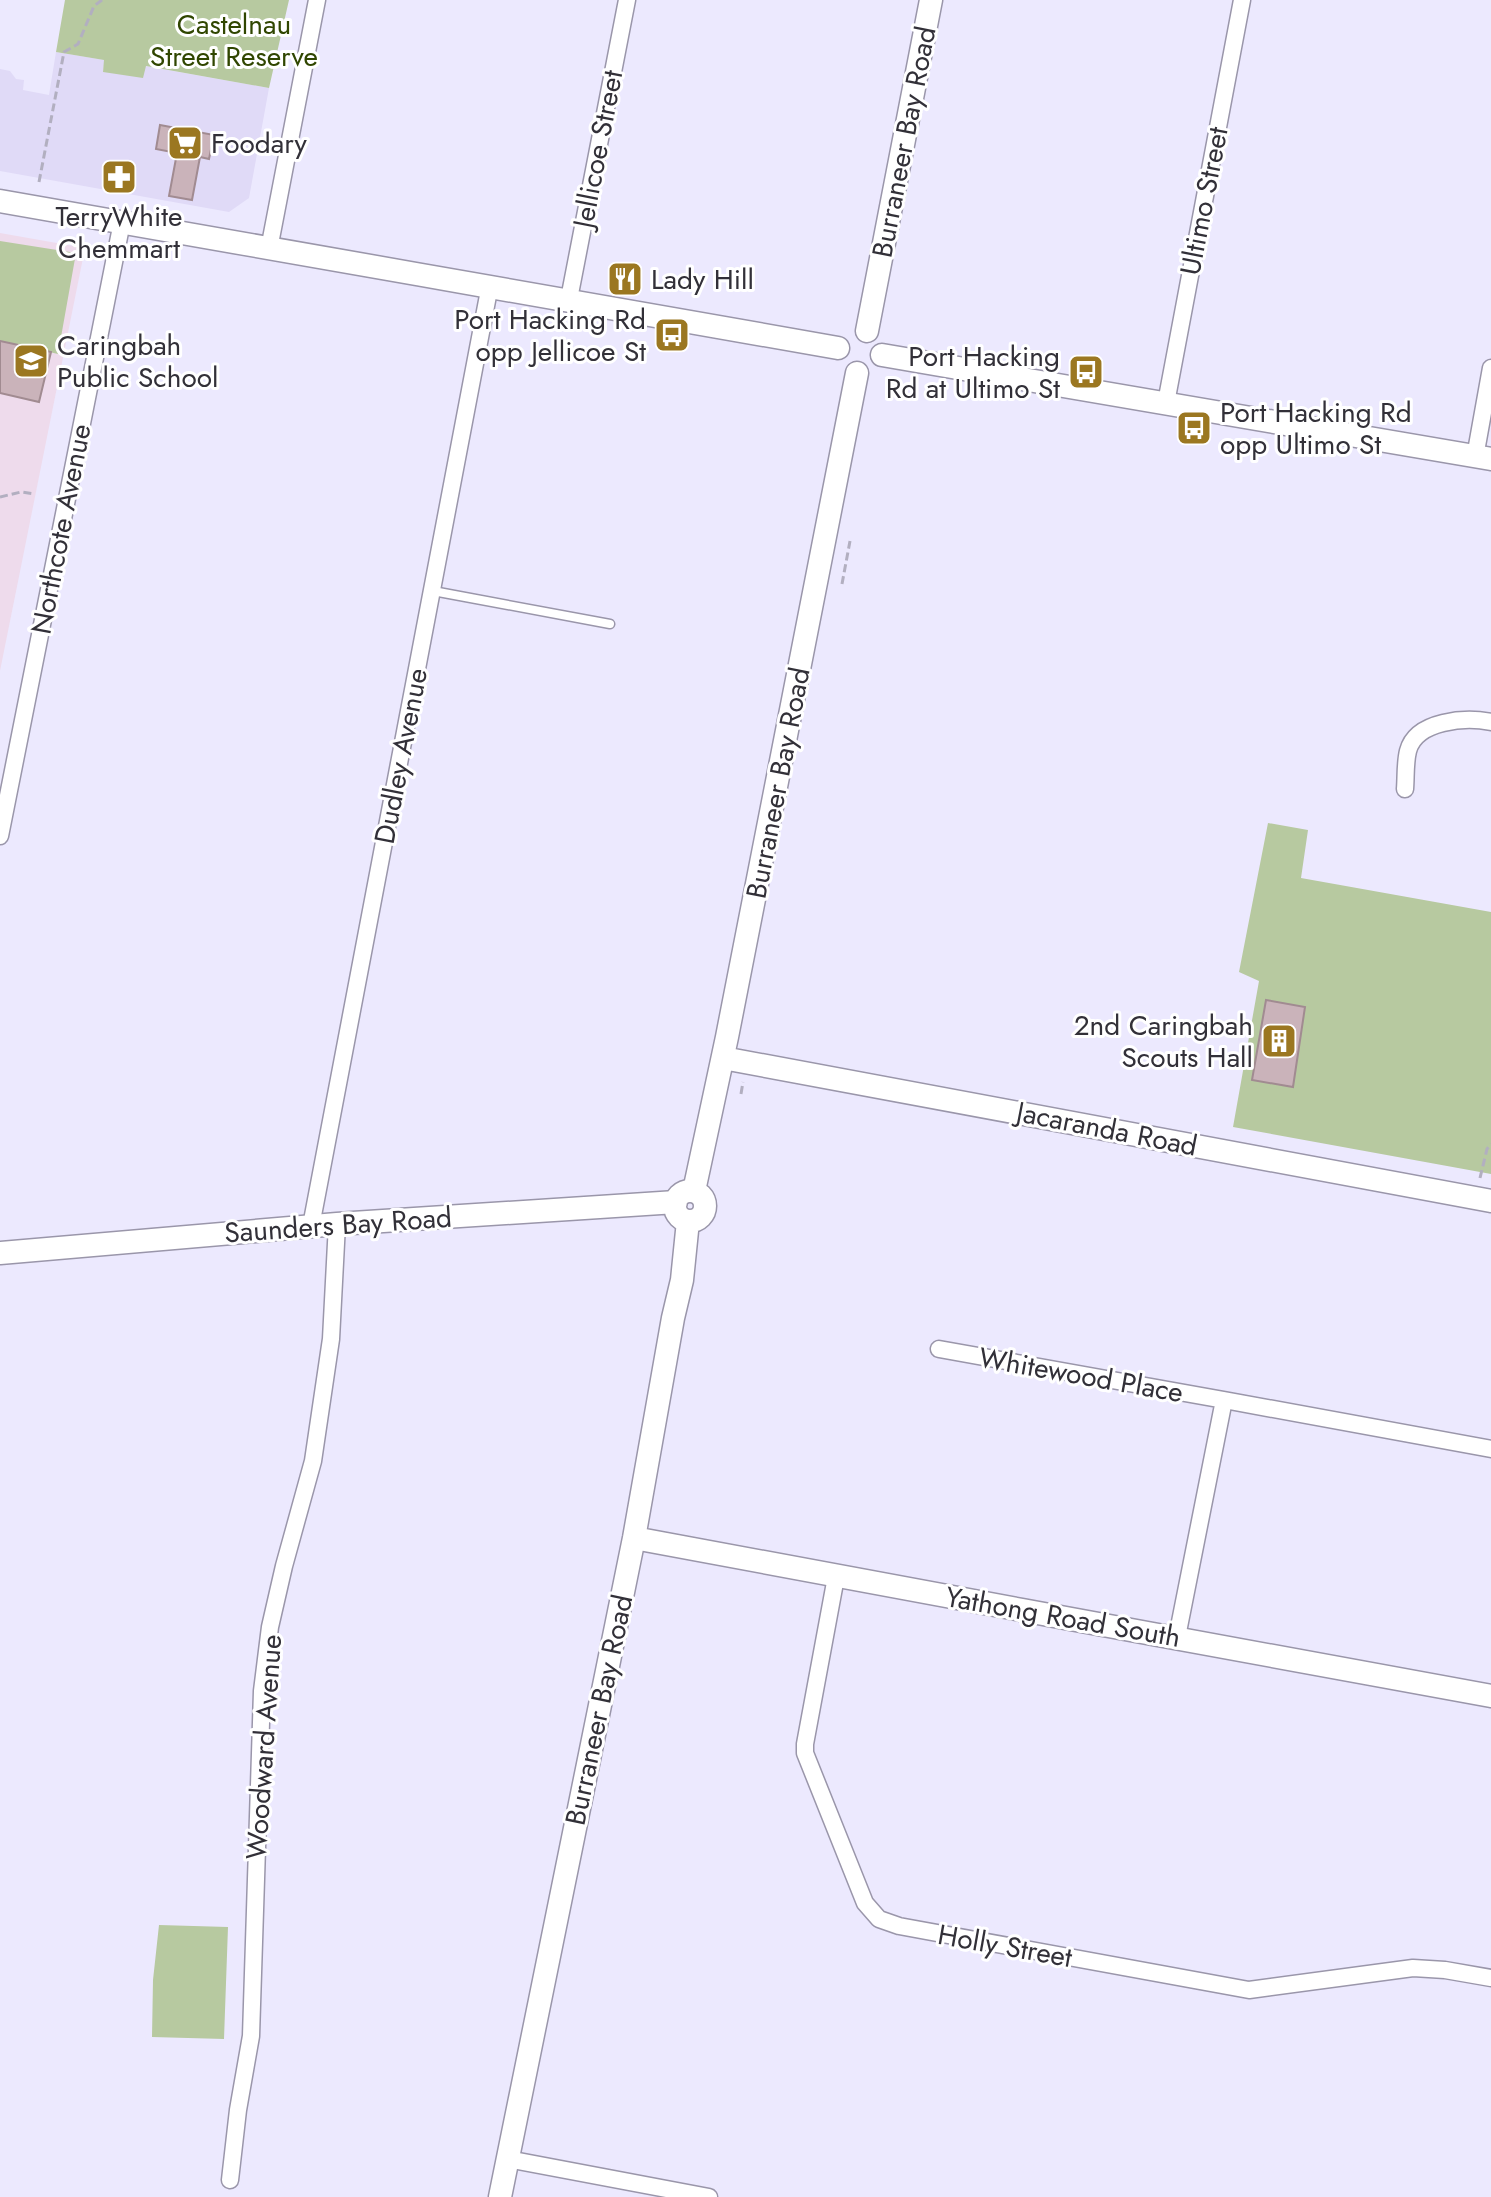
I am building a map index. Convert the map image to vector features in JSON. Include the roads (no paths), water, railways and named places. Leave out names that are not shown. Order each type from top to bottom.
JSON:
[{"type":"street","points":[[269,249],[317,0]]},
{"type":"street","name":"Jellicoe Street","points":[[569,299],[627,0]]},
{"type":"street","name":"Burraneer Bay Road","points":[[867,331],[931,0]]},
{"type":"street","name":"Ultimo Street","points":[[1166,403],[1242,0]]},
{"type":"street","points":[[0,201],[838,348]]},
{"type":"street","name":"Northcote Avenue","points":[[0,836],[122,222]]},
{"type":"street","name":"Dudley Avenue","points":[[311,1226],[490,285]]},
{"type":"street","points":[[867,331],[879,340],[882,355],[871,371],[857,373],[845,368],[838,348],[849,332],[867,331]]},
{"type":"street","points":[[882,355],[1483,458],[1491,368]]},
{"type":"street","name":"Burraneer Bay Road","points":[[500,2197],[634,1538],[682,1280],[686,1204],[723,1058],[857,373]]},
{"type":"street","points":[[1405,789],[1409,748],[1417,737],[1428,729],[1454,720],[1491,722]]},
{"type":"street","name":"Jacaranda Road","points":[[723,1058],[1484,1200]]},
{"type":"street","name":"Saunders Bay Road","points":[[0,1253],[337,1224],[686,1204]]},
{"type":"street","name":"Woodward Avenue","points":[[230,2180],[251,2036],[262,1691],[270,1627],[280,1581],[313,1461],[331,1339],[337,1224]]},
{"type":"street","name":"Whitewood Place","points":[[939,1349],[1491,1449]]},
{"type":"street","name":"Whitewood Place","points":[[1177,1637],[1224,1400]]},
{"type":"street","name":"Yathong Road South","points":[[634,1538],[1491,1696]]},
{"type":"street","name":"Holly Street","points":[[836,1577],[805,1753],[865,1903],[879,1919],[899,1926],[1236,1988],[1263,1989],[1413,1968],[1491,1978]]},
{"type":"street","points":[[508,2159],[709,2197]]},
{"type":"lane","points":[[432,591],[610,624]]},
{"type":"place","name":"Foodary","points":[[185,143]]},
{"type":"place","name":"TerryWhite Chemmart","points":[[119,177]]},
{"type":"place","name":"Lady Hill","points":[[625,279]]},
{"type":"place","name":"Port Hacking Rd opp Jellicoe St","points":[[672,335]]},
{"type":"place","name":"Caringbah Public School","points":[[31,361]]},
{"type":"place","name":"Port Hacking Rd at Ultimo St","points":[[1086,372]]},
{"type":"place","name":"Port Hacking Rd opp Ultimo St","points":[[1194,428]]},
{"type":"place","name":"2nd Caringbah Scouts Hall","points":[[1279,1041]]},
{"type":"park label","name":"Castelnau Street Reserve","points":[[234,40]]}]
